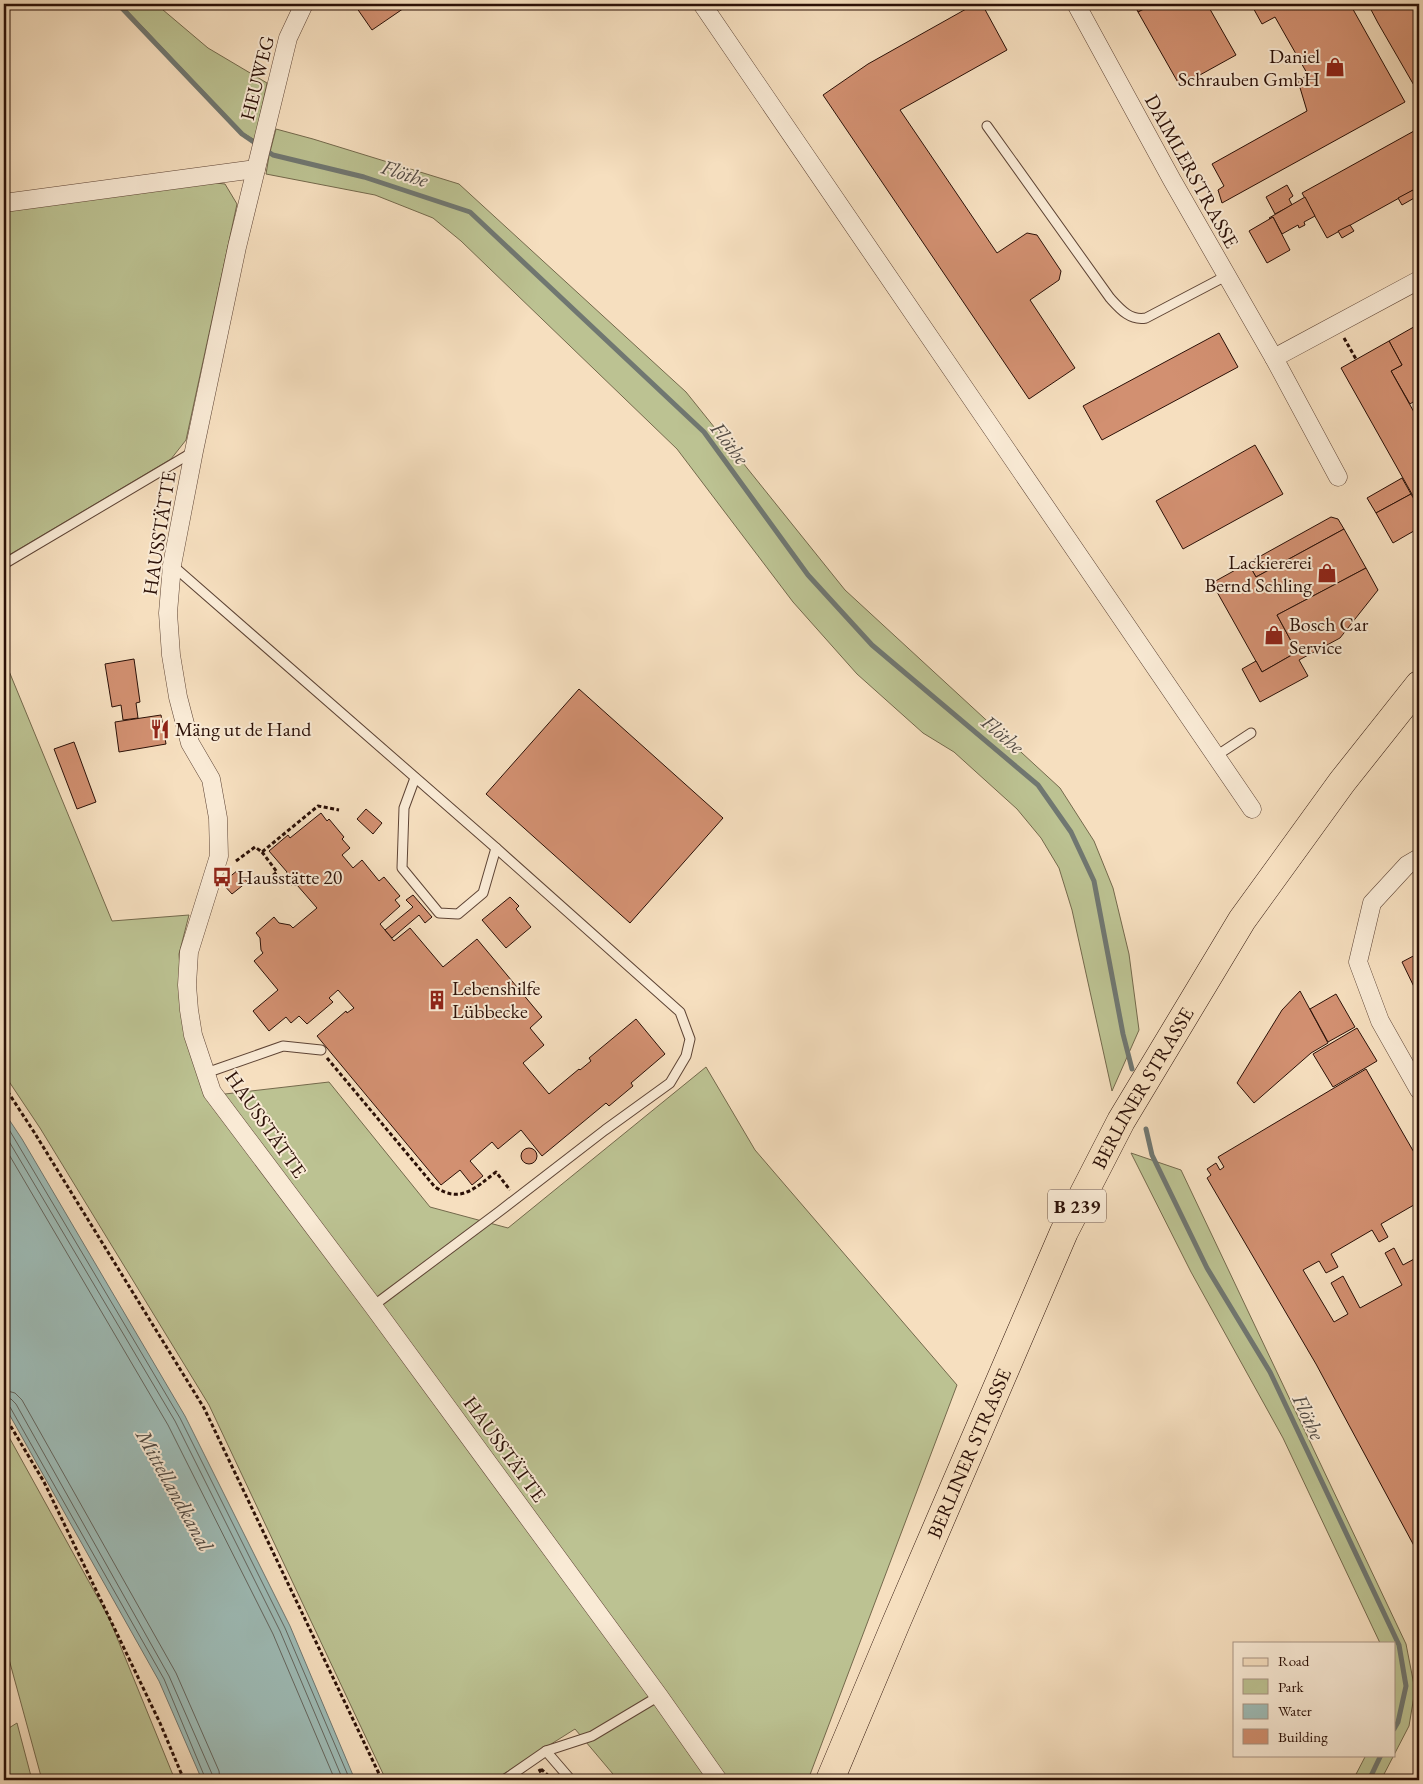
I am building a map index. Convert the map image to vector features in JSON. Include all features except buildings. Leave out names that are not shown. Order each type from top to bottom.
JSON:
[{"type":"main road","name":"BERLINER STRASSE","points":[[830,1780],[899,1614],[1064,1232],[1121,1122],[1242,920],[1342,782],[1419,685]]},
{"type":"street","name":"HEUWEG","points":[[264,137],[288,38],[304,4]]},
{"type":"street","points":[[702,4],[1252,809]]},
{"type":"street","name":"DAIMLERSTRASSE","points":[[1076,4],[1226,276],[1274,358],[1338,477]]},
{"type":"street","name":"HAUSSTÄTTE","points":[[264,137],[237,247],[194,451],[172,565],[168,613],[171,654],[178,697],[190,743],[211,779],[218,818],[218,856],[188,952],[187,986],[193,1035],[212,1092],[373,1306],[659,1696],[718,1780]]},
{"type":"street","points":[[4,203],[256,169]]},
{"type":"street","points":[[1274,358],[1419,280]]},
{"type":"street","points":[[1419,858],[1407,865],[1372,903],[1358,962],[1380,1021],[1419,1090]]},
{"type":"lane","points":[[987,126],[1120,310],[1140,319],[1146,318],[1226,276]]},
{"type":"lane","points":[[4,564],[194,451]]},
{"type":"lane","points":[[172,565],[496,848],[680,1012],[690,1038],[686,1056],[670,1083],[373,1306]]},
{"type":"lane","points":[[1216,756],[1251,733]]},
{"type":"lane","points":[[415,778],[404,808],[402,868],[439,913],[458,914],[483,893],[496,848]]},
{"type":"lane","points":[[206,1073],[282,1046],[321,1050]]},
{"type":"lane","points":[[504,1780],[546,1750],[592,1736],[659,1696]]},
{"type":"lane","points":[[546,1750],[570,1780]]},
{"type":"path","points":[[1337,325],[1356,359]]},
{"type":"path","points":[[262,852],[318,806],[339,810]]},
{"type":"path","points":[[213,877],[255,847],[262,852],[277,872],[265,882]]},
{"type":"path","points":[[321,1050],[435,1187],[444,1193],[454,1195],[466,1194],[496,1172],[516,1199]]},
{"type":"path","points":[[4,1086],[204,1408],[382,1780]]},
{"type":"path","points":[[4,1415],[44,1482],[160,1723],[184,1780]]},
{"type":"path","points":[[539,1768],[545,1780]]},
{"type":"green space","points":[[121,4],[156,4],[208,48],[267,83],[255,140],[243,133]]},
{"type":"green space","points":[[276,129],[459,184],[686,392],[845,590],[1060,788],[1094,841],[1113,888],[1129,954],[1139,1030],[1112,1091],[1072,910],[1059,868],[1041,838],[1017,809],[954,752],[923,733],[857,674],[793,602],[677,449],[461,241],[433,218],[375,195],[266,174]]},
{"type":"green space","points":[[207,182],[225,184],[237,204],[186,440],[171,459],[4,558],[4,209]]},
{"type":"green space","points":[[4,659],[112,921],[189,915],[179,954],[181,988],[205,1094],[225,1094],[329,1082],[430,1207],[508,1228],[706,1067],[755,1150],[957,1385],[808,1780],[618,1780],[575,1729],[494,1780],[386,1780],[209,1405],[40,1128],[4,1074]]},
{"type":"green space","points":[[1131,1153],[1181,1170],[1406,1644],[1415,1690],[1409,1726],[1396,1751],[1396,1642],[1380,1642],[1283,1438],[1191,1272]]},
{"type":"green space","points":[[4,1428],[109,1618],[175,1780],[42,1780],[4,1641]]},
{"type":"green space","points":[[17,1723],[32,1780],[4,1780],[4,1731]]},
{"type":"green space","points":[[1365,1756],[1393,1756],[1381,1780],[1353,1780]]},
{"type":"water","name":"Mittellandkanal","points":[[4,1112],[22,1139],[185,1416],[290,1626],[355,1780],[202,1780],[159,1681],[4,1405]]},
{"type":"waterway","name":"Flöthe","points":[[118,4],[242,134],[273,155],[364,177],[470,212],[704,432],[808,575],[872,645],[1038,785],[1071,832],[1094,881],[1123,1034],[1132,1069]]},
{"type":"waterway","name":"Flöthe","points":[[1146,1129],[1152,1155],[1207,1268],[1270,1372],[1399,1645],[1406,1686],[1396,1726]]},
{"type":"waterway","name":"Flöthe","points":[[1369,1780],[1381,1756]]},
{"type":"place","name":"Daniel Schrauben GmbH","points":[[1335,67]]},
{"type":"place","name":"Lackiererei Bernd Schling","points":[[1327,573]]},
{"type":"place","name":"Bosch Car Service","points":[[1274,635]]},
{"type":"place","name":"Mäng ut de Hand","points":[[160,729]]},
{"type":"place","name":"Hausstätte 20","points":[[222,877]]},
{"type":"place","name":"Lebenshilfe Lübbecke","points":[[437,1000]]}]
